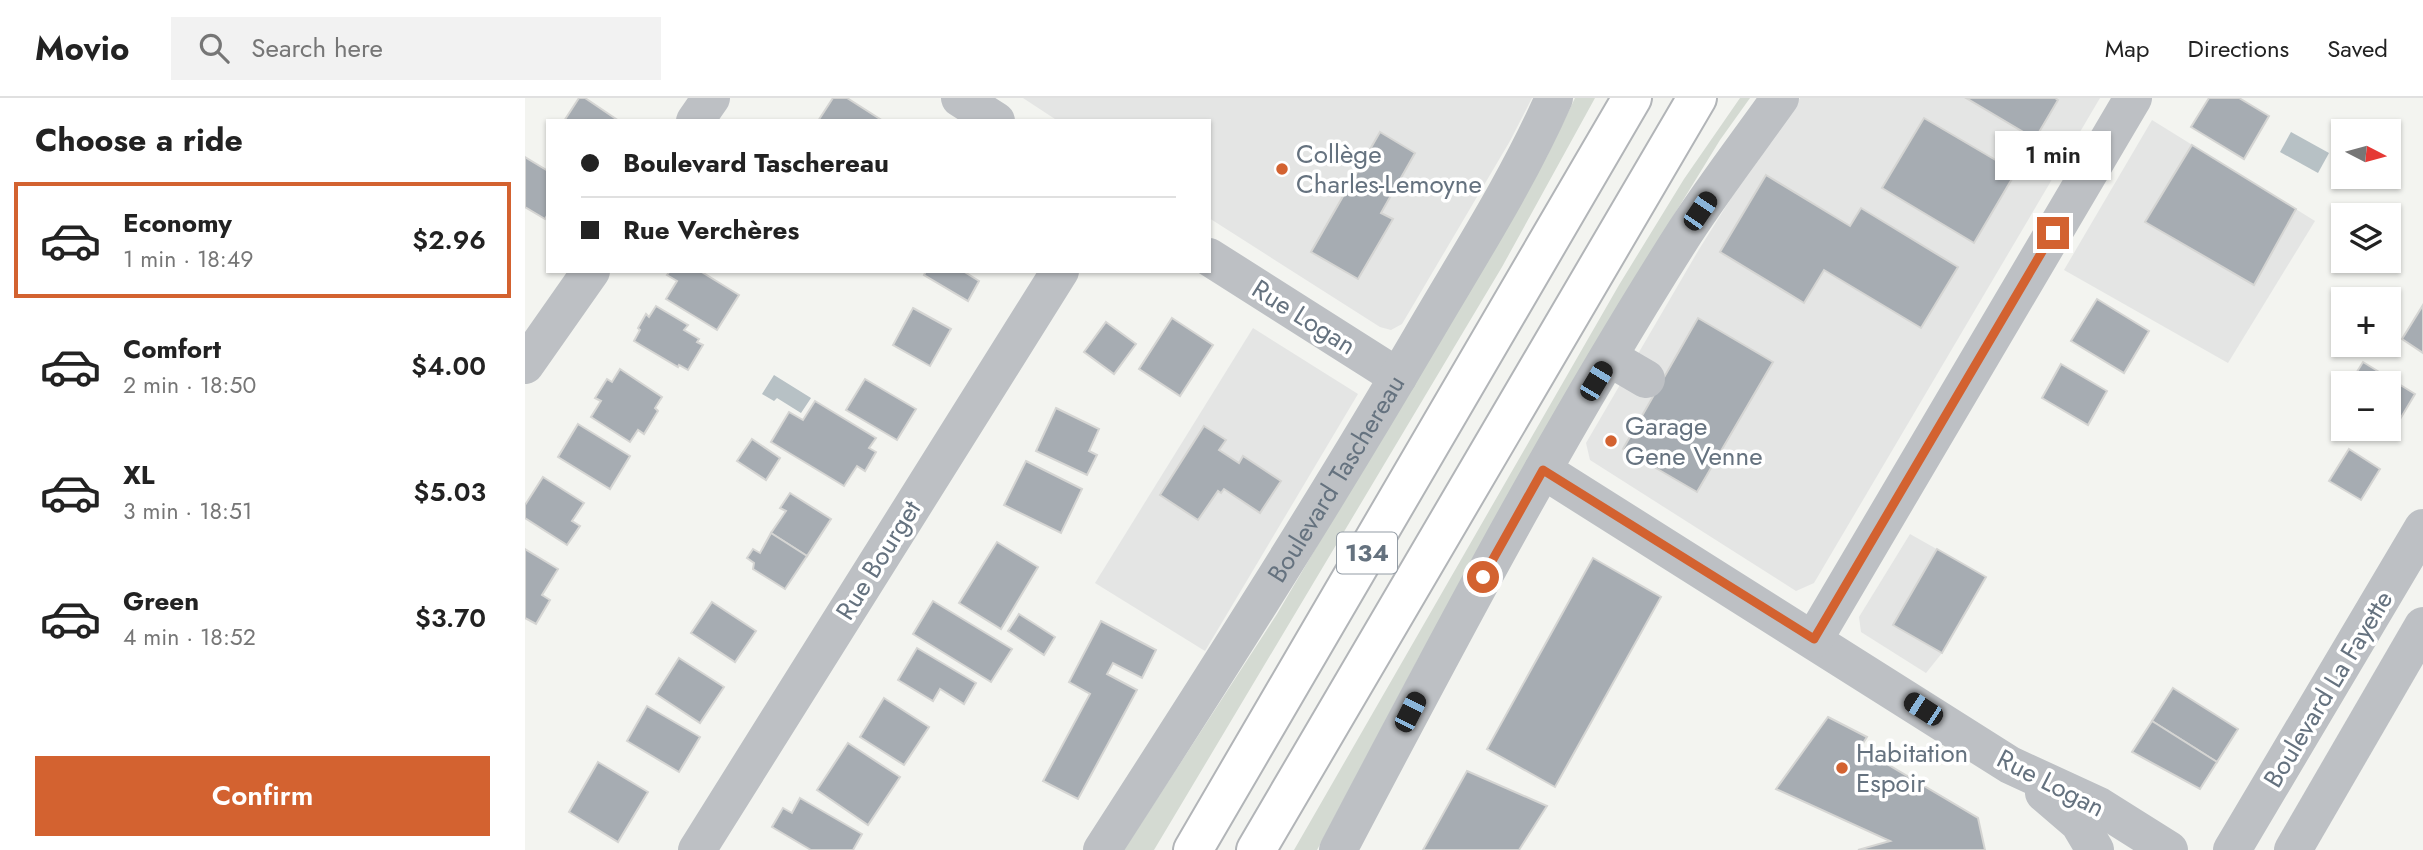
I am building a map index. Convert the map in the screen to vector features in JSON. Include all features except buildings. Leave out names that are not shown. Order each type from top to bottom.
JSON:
[{"type":"highway","name":"134","points":[[1193,850],[1632,98]]},
{"type":"highway","name":"134","points":[[1256,850],[1697,98]]},
{"type":"street","points":[[696,119],[711,98]]},
{"type":"street","points":[[960,98],[993,119]]},
{"type":"street","name":"Boulevard Taschereau","points":[[1102,850],[1227,657],[1398,377],[1525,158],[1554,98]]},
{"type":"street","points":[[1338,850],[1458,620],[1543,470],[1687,230],[1780,98]]},
{"type":"street","points":[[1814,639],[2133,98]]},
{"type":"street","name":"Rue Logan","points":[[1211,258],[1398,377]]},
{"type":"street","points":[[525,365],[590,273]]},
{"type":"street","name":"Rue Bourget","points":[[697,850],[1059,273]]},
{"type":"street","points":[[1610,358],[1646,379]]},
{"type":"street","name":"Rue Logan","points":[[1543,470],[2010,765],[2099,806],[2169,850]]},
{"type":"street","name":"Boulevard La Fayette","points":[[2232,850],[2423,528]]},
{"type":"street","name":"Boulevard La Fayette","points":[[2293,850],[2423,626]]},
{"type":"street","points":[[2010,765],[2079,823],[2095,850]]},
{"type":"shaded area","points":[[1023,98],[1532,98],[1510,141],[1402,324],[1391,330],[1380,327],[1211,219],[1211,119],[1055,119]]},
{"type":"shaded area","points":[[1575,98],[1595,98],[1502,267],[1154,850],[1124,850],[1277,614],[1547,156]]},
{"type":"shaded area","points":[[1740,98],[1750,98],[1720,140],[1666,228],[1418,659],[1317,850],[1294,850],[1619,285],[1684,179]]},
{"type":"shaded area","points":[[1800,98],[2100,98],[1814,583],[1796,591],[1590,460],[1586,443],[1698,251],[1743,179]]},
{"type":"shaded area","points":[[2152,120],[2315,221],[2228,363],[2064,270]]},
{"type":"shaded area","points":[[2291,132],[2329,153],[2318,173],[2280,152]]},
{"type":"shaded area","points":[[1253,328],[1358,394],[1205,651],[1095,583]]},
{"type":"shaded area","points":[[774,375],[811,398],[801,413],[777,398],[774,401],[762,394]]},
{"type":"shaded area","points":[[1910,534],[1986,577],[1942,653],[1926,673],[1861,632],[1859,617]]},
{"type":"place","name":"Collège Charles-Lemoyne","points":[[1282,169]]},
{"type":"place","name":"Garage Gene Venne","points":[[1611,441]]},
{"type":"place","name":"Habitation Espoir","points":[[1842,768]]},
{"type":"route","points":[[1483,577],[1543,470],[1814,639],[2053,233]]}]
